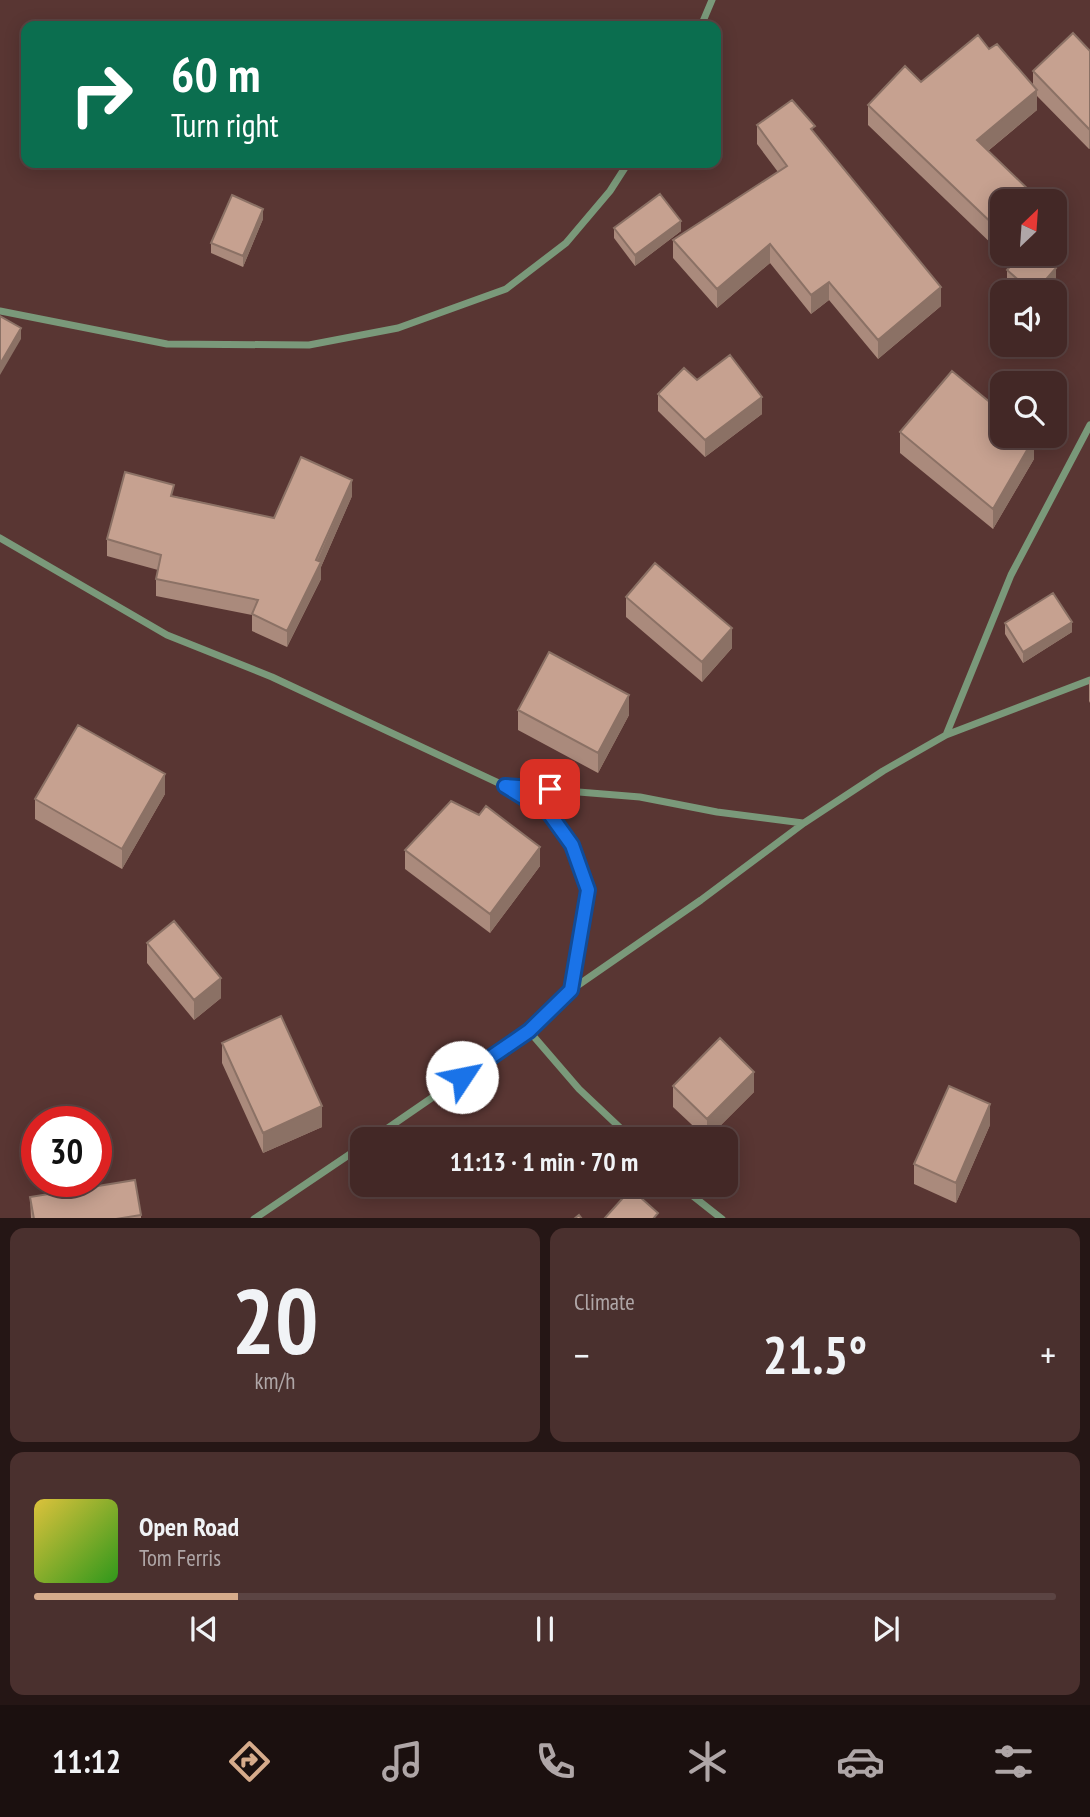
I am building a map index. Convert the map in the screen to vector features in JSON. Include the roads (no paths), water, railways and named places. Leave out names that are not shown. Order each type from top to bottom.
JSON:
[{"type":"street","points":[[703,21],[712,0]]},
{"type":"street","points":[[0,311],[167,344],[309,345],[398,328],[506,289],[566,243],[610,191],[625,168]]},
{"type":"street","points":[[946,735],[1011,575],[1090,425]]},
{"type":"street","points":[[0,538],[167,635],[272,677],[505,786],[549,813],[572,845],[588,890],[571,990]]},
{"type":"street","points":[[389,1127],[529,1031],[571,990],[701,900],[804,823],[883,771],[946,735],[1090,680]]},
{"type":"street","points":[[505,786],[640,797],[718,812],[804,823]]},
{"type":"street","points":[[529,1031],[579,1089],[619,1127]]},
{"type":"street","points":[[255,1218],[350,1154]]},
{"type":"street","points":[[694,1197],[721,1218]]}]
